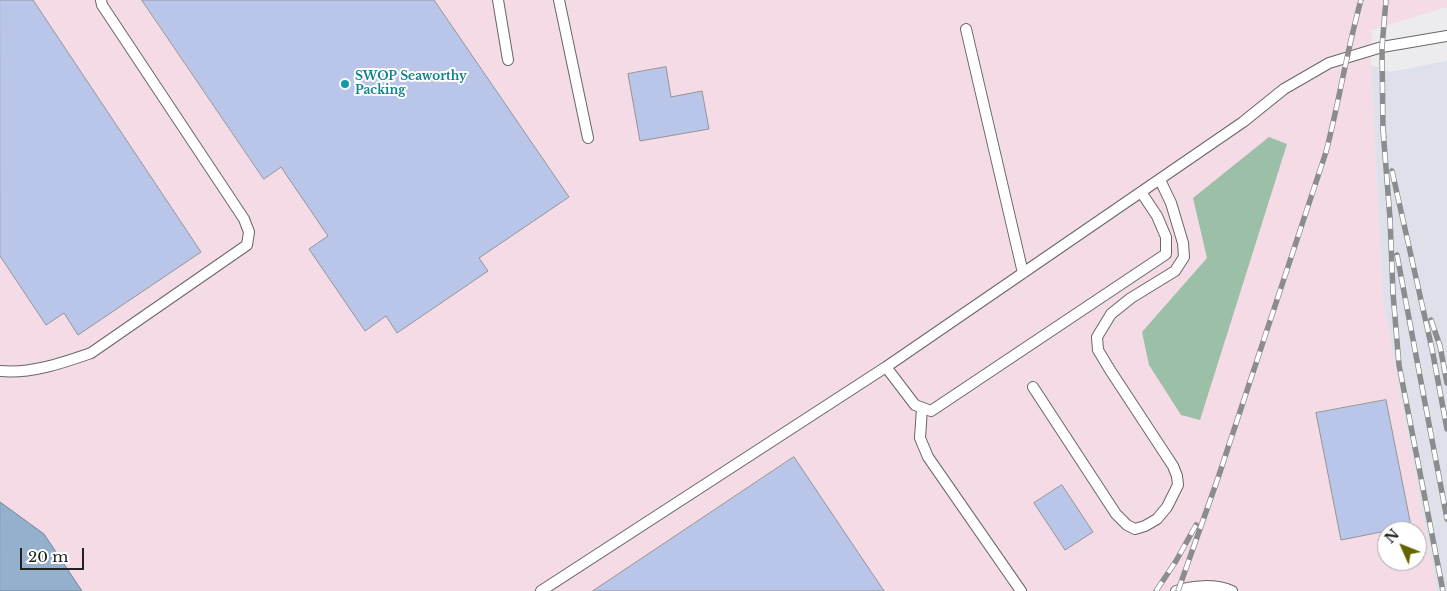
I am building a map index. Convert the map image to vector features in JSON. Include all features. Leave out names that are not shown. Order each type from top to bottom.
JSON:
[{"type":"lane","points":[[0,370],[14,372],[61,363],[91,353],[247,245],[250,232],[244,219],[100,0]]},
{"type":"lane","points":[[498,0],[508,60]]},
{"type":"lane","points":[[558,0],[588,138]]},
{"type":"lane","points":[[966,29],[1023,273]]},
{"type":"lane","points":[[542,591],[886,366],[1160,180],[1243,122],[1284,89],[1329,63],[1382,47],[1447,36]]},
{"type":"lane","points":[[1033,387],[1116,514],[1127,525],[1136,529],[1157,520],[1167,507],[1178,486],[1177,476],[1173,466],[1106,364],[1098,350],[1097,338],[1111,314],[1131,298],[1175,271],[1184,258],[1183,243],[1171,203],[1160,180]]},
{"type":"lane","points":[[886,366],[915,405],[930,411],[1166,254],[1166,237],[1158,216],[1141,192]]},
{"type":"lane","points":[[922,408],[920,438],[928,457],[1021,591]]},
{"type":"lane","points":[[1176,591],[1198,586],[1224,588],[1232,591]]},
{"type":"shaded area","points":[[0,0],[1447,0],[1447,7],[1372,30],[1371,65],[1383,300],[1424,521],[1377,521],[1377,571],[1427,571],[1427,537],[1437,591],[82,591],[44,534],[0,502]]},
{"type":"shaded area","points":[[1447,61],[1447,591],[1437,591],[1427,537],[1427,521],[1424,521],[1383,300],[1371,65],[1390,72]]},
{"type":"green space","points":[[1269,137],[1287,144],[1200,420],[1181,415],[1149,365],[1142,332],[1207,258],[1193,198]]},
{"type":"water","points":[[0,502],[44,534],[82,591],[0,591]]},
{"type":"building","points":[[0,0],[33,0],[201,252],[78,335],[64,313],[46,325],[0,256]]},
{"type":"building","name":"SWOP Seaworthy Packing","points":[[142,0],[434,0],[569,197],[479,258],[488,271],[397,333],[386,316],[365,331],[309,249],[328,236],[281,167],[264,179]]},
{"type":"building","points":[[666,67],[671,97],[702,91],[709,129],[640,141],[628,74]]},
{"type":"building","points":[[1386,400],[1410,521],[1377,521],[1377,533],[1341,540],[1316,413]]},
{"type":"building","points":[[794,457],[884,591],[593,591]]},
{"type":"building","points":[[1062,485],[1093,532],[1065,550],[1034,503]]},
{"type":"railway","points":[[1178,591],[1218,478],[1326,152],[1361,0]]},
{"type":"railway","points":[[1384,137],[1382,47],[1386,0]]},
{"type":"railway","points":[[1383,130],[1399,365],[1443,591]]},
{"type":"railway","points":[[1392,171],[1432,349],[1447,429]]},
{"type":"railway","points":[[1397,255],[1447,519]]},
{"type":"railway","points":[[1431,320],[1440,346],[1447,383]]},
{"type":"railway","points":[[1156,591],[1176,561],[1196,525]]},
{"type":"place","name":"SWOP Seaworthy Packing","points":[[345,84]]}]
